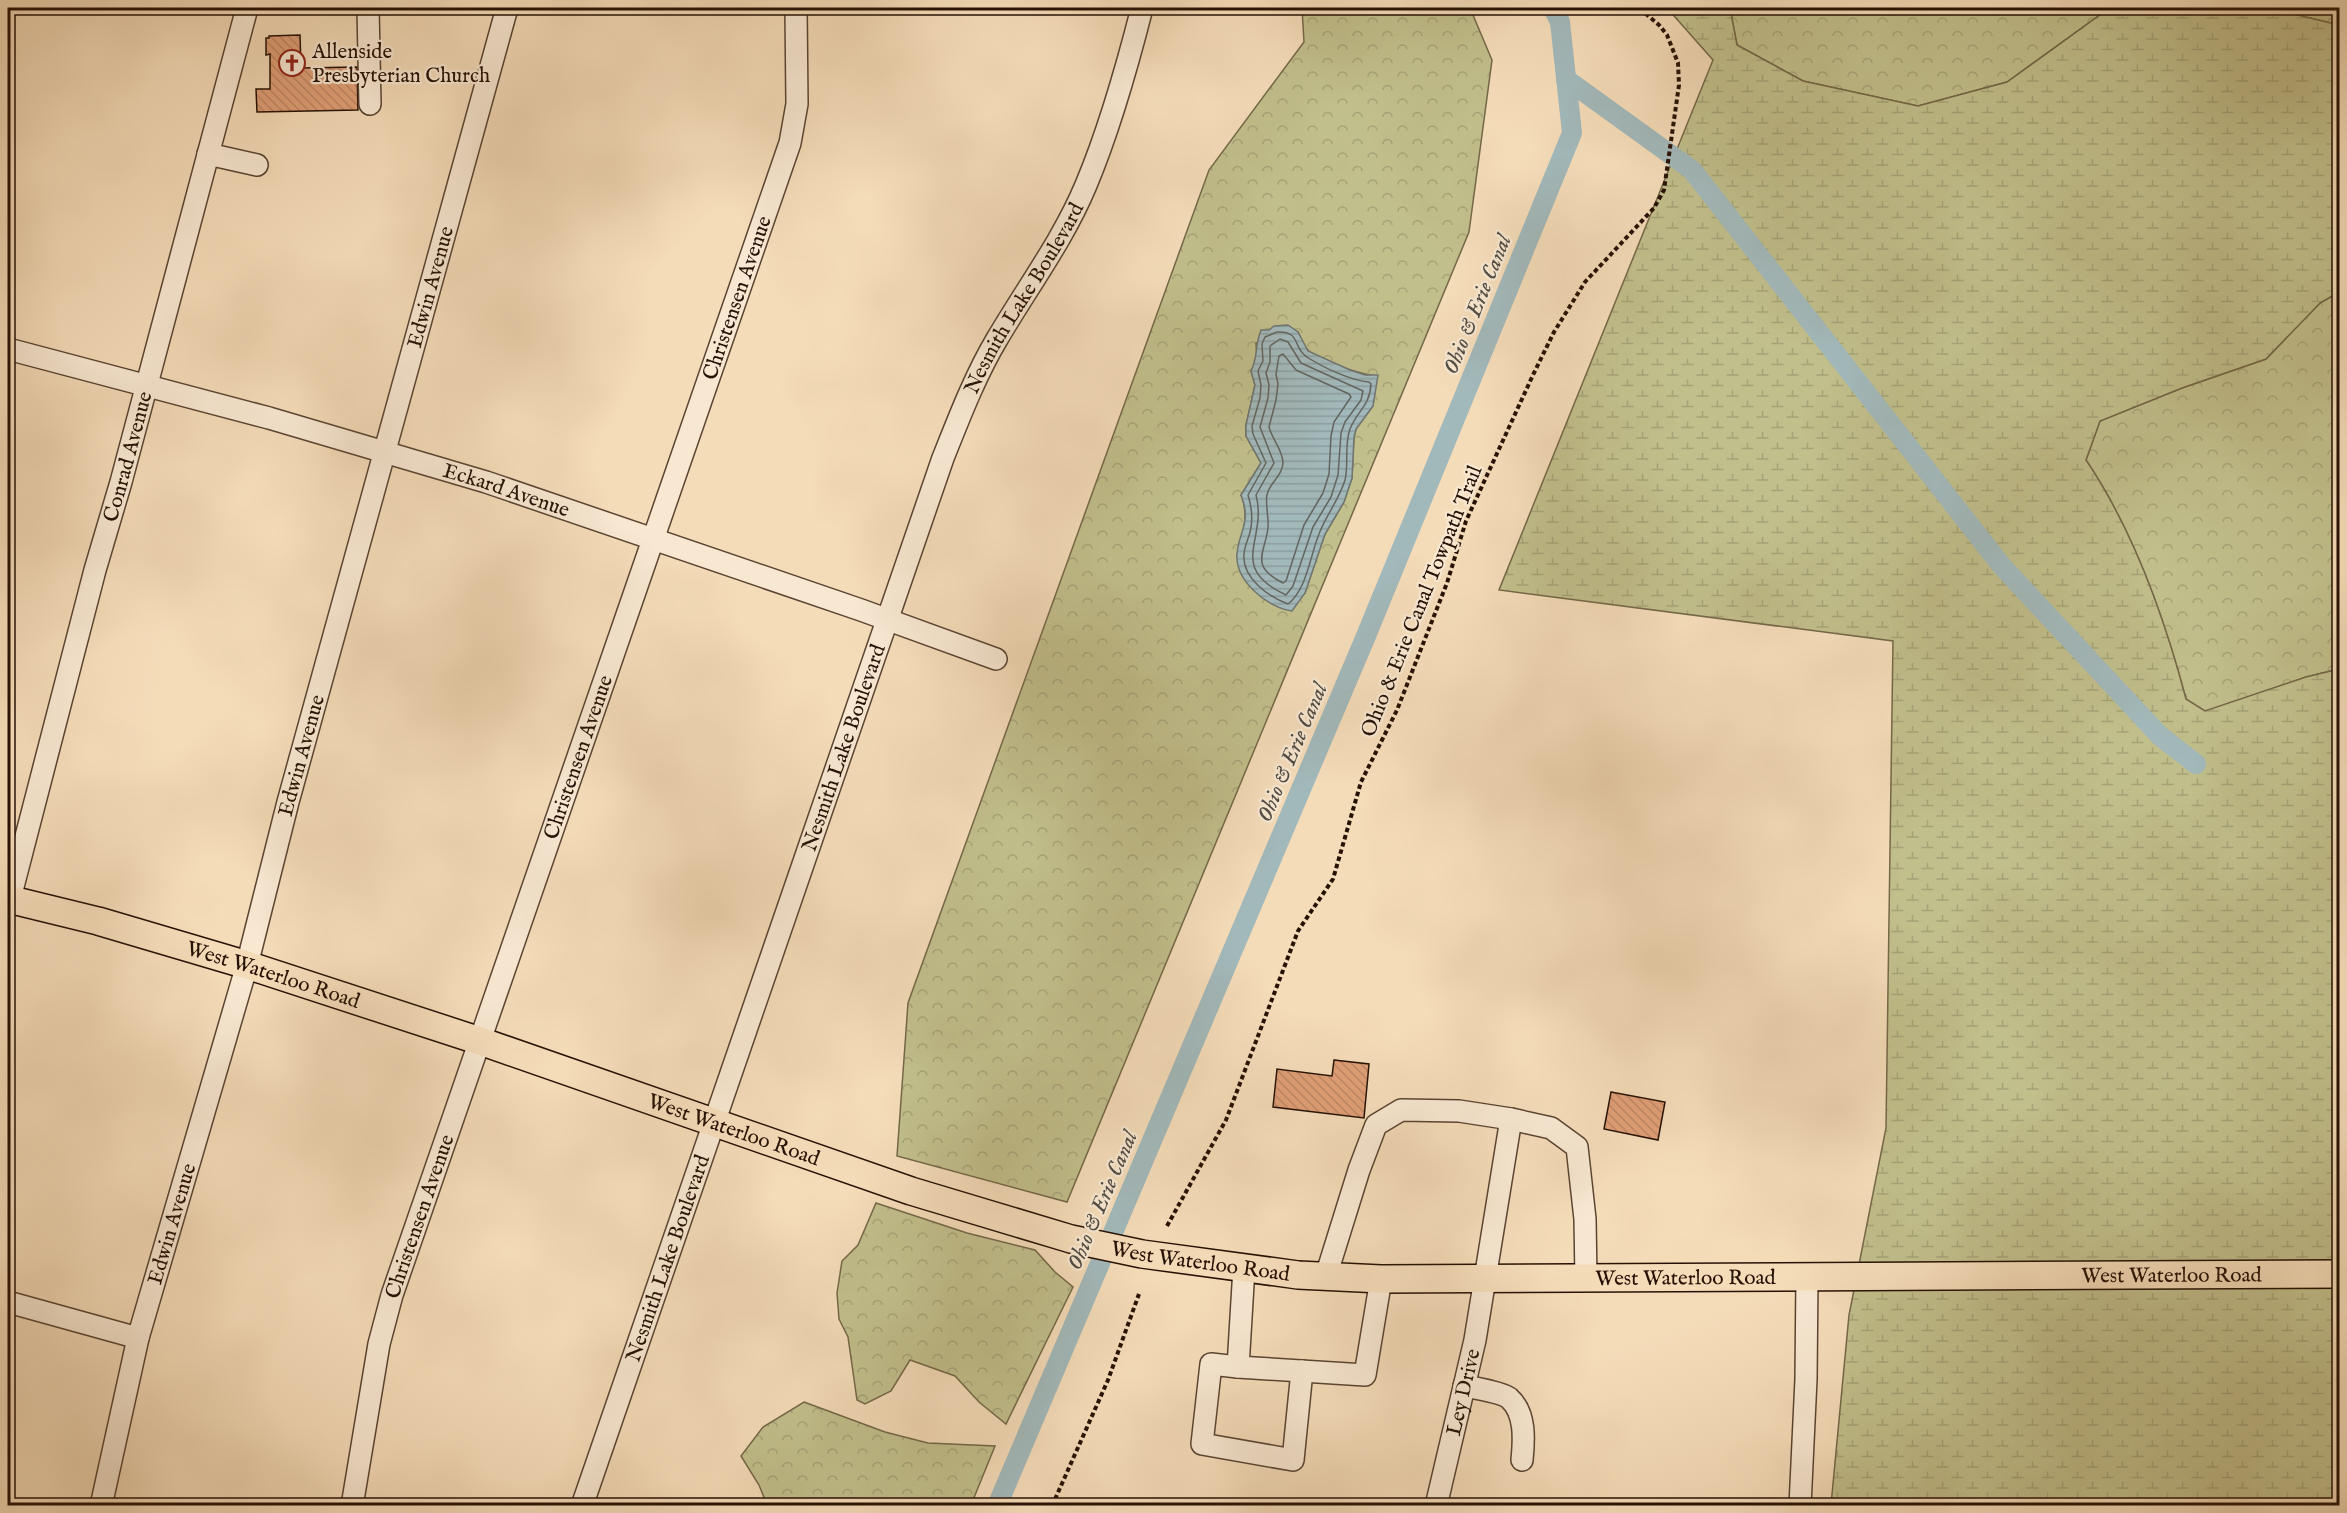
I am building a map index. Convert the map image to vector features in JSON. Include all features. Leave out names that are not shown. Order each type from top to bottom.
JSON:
[{"type":"main road","name":"West Waterloo Road","points":[[8,902],[98,921],[247,965],[480,1041],[911,1191],[1071,1239],[1142,1254],[1298,1275],[1381,1279],[2340,1275]]},
{"type":"street","name":"Conrad Avenue","points":[[8,902],[247,8]]},
{"type":"street","points":[[368,8],[370,104]]},
{"type":"street","name":"Edwin Avenue","points":[[101,1506],[138,1338],[247,965],[288,802],[507,8]]},
{"type":"street","name":"Christensen Avenue","points":[[352,1506],[384,1319],[790,143],[797,104],[796,8]]},
{"type":"street","name":"Nesmith Lake Boulevard","points":[[582,1506],[943,458],[970,392],[996,341],[1062,233],[1086,185],[1130,55],[1142,8]]},
{"type":"street","points":[[208,154],[257,165]]},
{"type":"street","name":"Eckard Avenue","points":[[8,350],[269,418],[486,482],[888,619],[996,659]]},
{"type":"street","points":[[1326,1276],[1359,1170],[1376,1125],[1401,1110],[1459,1111],[1511,1119],[1551,1128],[1577,1147],[1585,1219],[1586,1278]]},
{"type":"street","name":"Ley Drive","points":[[1436,1506],[1474,1340],[1511,1119]]},
{"type":"street","points":[[1238,1367],[1244,1268]]},
{"type":"street","points":[[1800,1506],[1806,1379],[1807,1277]]},
{"type":"street","points":[[1302,1371],[1293,1460],[1202,1444],[1211,1364],[1365,1375],[1381,1279]]},
{"type":"street","points":[[8,1302],[138,1338]]},
{"type":"street","points":[[1464,1386],[1508,1397],[1518,1410],[1525,1435],[1522,1460]]},
{"type":"path","name":"Ohio & Erie Canal Towpath Trail","points":[[1167,1226],[1226,1120],[1295,938],[1333,879],[1360,782],[1397,710],[1447,583],[1466,521],[1533,375],[1569,305],[1602,263],[1654,208],[1661,196],[1665,184],[1679,85],[1678,63],[1659,25],[1639,8]]},
{"type":"path","points":[[1052,1506],[1108,1380],[1139,1294]]},
{"type":"green space","points":[[1302,8],[1470,8],[1492,60],[1469,232],[1067,1202],[897,1156],[908,1003],[1209,170],[1304,42]],"holes":[[[1298,332],[1307,349],[1319,358],[1351,370],[1377,376],[1373,406],[1356,429],[1354,437],[1352,478],[1344,502],[1325,534],[1305,593],[1237,556],[1245,518],[1241,495],[1261,463],[1246,436],[1246,425],[1255,385],[1251,371],[1257,360],[1256,343]]]},
{"type":"green space","points":[[1667,8],[1730,8],[1737,45],[1803,81],[1918,106],[2007,82],[2104,12],[2172,8],[2268,8],[2339,25],[2339,292],[2320,303],[2266,359],[2182,388],[2100,421],[2086,460],[2119,516],[2146,575],[2168,637],[2186,699],[2205,711],[2306,677],[2339,669],[2339,1505],[1831,1505],[1849,1315],[1886,1128],[1893,641],[1499,590],[1713,60]]},
{"type":"green space","points":[[1730,8],[2163,8],[2104,12],[2007,82],[1918,106],[1803,81],[1737,45]]},
{"type":"green space","points":[[2268,8],[2339,8],[2339,25]]},
{"type":"green space","points":[[2339,292],[2339,669],[2306,677],[2205,712],[2186,699],[2168,637],[2146,575],[2119,516],[2086,460],[2100,421],[2182,388],[2266,359],[2320,303]]},
{"type":"green space","points":[[876,1203],[967,1233],[1035,1250],[1055,1272],[1073,1287],[1006,1424],[979,1402],[955,1376],[910,1360],[891,1391],[865,1404],[857,1400],[848,1337],[839,1319],[837,1293],[842,1261],[858,1245]]},
{"type":"green space","points":[[804,1402],[885,1432],[928,1443],[995,1446],[971,1505],[767,1505],[759,1485],[741,1456],[763,1427]]},
{"type":"water","points":[[1288,325],[1298,332],[1308,351],[1350,370],[1365,375],[1378,375],[1373,406],[1356,429],[1352,478],[1344,502],[1325,534],[1305,593],[1292,611],[1273,605],[1255,592],[1241,574],[1237,554],[1245,520],[1241,495],[1261,463],[1246,436],[1246,425],[1255,385],[1251,371],[1261,330]]},
{"type":"building","points":[[300,35],[301,68],[357,67],[358,110],[257,112],[256,89],[270,89],[270,54],[266,55],[266,38]]},
{"type":"building","points":[[1334,1060],[1369,1064],[1364,1118],[1273,1107],[1277,1069],[1332,1076]]},
{"type":"building","points":[[1611,1092],[1665,1102],[1658,1140],[1604,1129]]},
{"type":"waterway","name":"Ohio & Erie Canal","points":[[997,1506],[1366,636],[1572,133],[1560,22],[1553,8]]},
{"type":"waterway","points":[[1566,79],[1692,170],[2001,565],[2160,736],[2196,764]]},
{"type":"place","name":"Allenside Presbyterian Church","points":[[292,63]]}]
